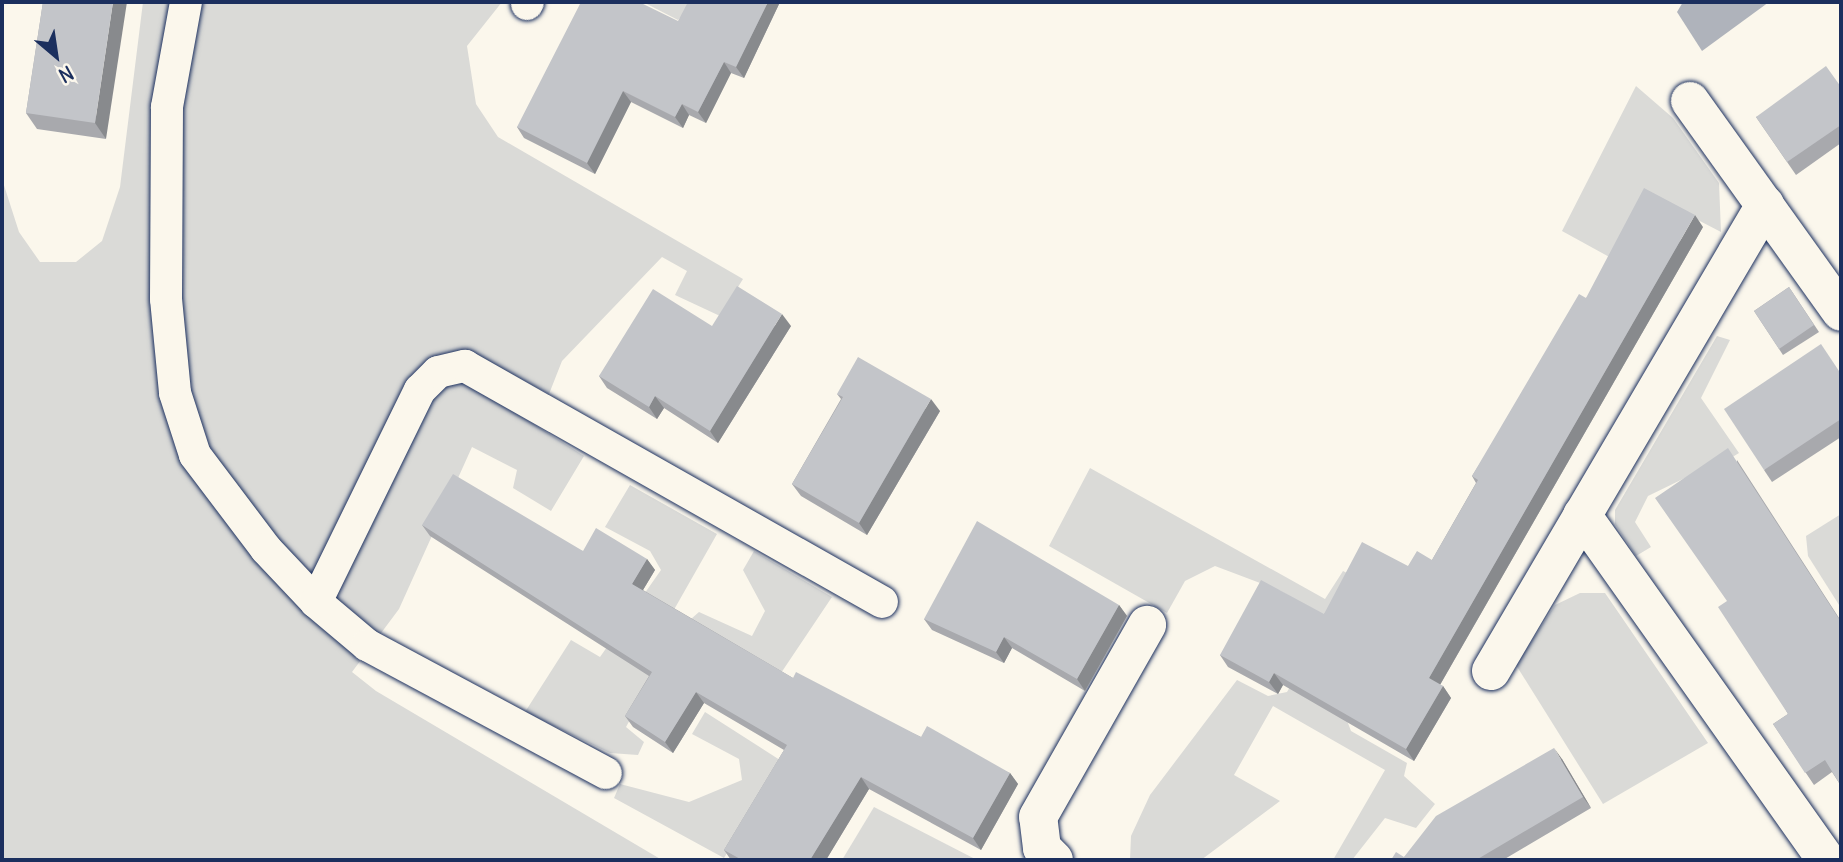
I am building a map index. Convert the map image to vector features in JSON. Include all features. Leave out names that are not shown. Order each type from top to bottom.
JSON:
[{"type":"street","points":[[1689,101],[1841,312]]},
{"type":"street","points":[[1490,671],[1765,205]]},
{"type":"street","points":[[1582,515],[1826,860]]},
{"type":"street","points":[[1054,860],[1042,848],[1038,817],[1147,625]]},
{"type":"lane","points":[[186,2],[167,107],[166,299],[175,393],[195,455],[266,549],[316,602],[368,645],[606,773]]},
{"type":"lane","points":[[316,602],[419,390],[438,372],[465,366],[882,602]]},
{"type":"shaded area","points":[[143,2],[502,2],[467,46],[476,104],[498,137],[743,279],[720,316],[675,295],[687,271],[662,257],[562,361],[549,394],[484,359],[484,393],[584,456],[551,511],[513,488],[517,470],[472,447],[399,609],[352,672],[376,691],[662,860],[2,860],[2,179],[19,232],[40,262],[76,262],[102,241],[120,187]]},
{"type":"shaded area","points":[[643,2],[694,2],[678,20]]},
{"type":"shaded area","points":[[1683,2],[1769,2],[1702,51],[1677,12]]},
{"type":"shaded area","points":[[1636,86],[1673,118],[1719,183],[1721,232],[1646,193],[1613,259],[1562,231]]},
{"type":"shaded area","points":[[1717,336],[1730,340],[1701,398],[1739,453],[1696,479],[1687,477],[1648,496],[1635,522],[1651,547],[1636,556],[1615,524],[1615,510]]},
{"type":"shaded area","points":[[1090,468],[1325,599],[1343,571],[1374,587],[1343,710],[1351,731],[1407,763],[1404,776],[1435,804],[1416,828],[1385,818],[1352,860],[1333,860],[1385,770],[1273,706],[1234,775],[1280,801],[1201,860],[1130,860],[1131,836],[1150,795],[1237,680],[1268,696],[1287,692],[1322,631],[1318,613],[1281,591],[1215,566],[1185,581],[1167,613],[1049,546]]},
{"type":"shaded area","points":[[630,485],[717,534],[667,622],[679,630],[626,727],[644,742],[638,755],[610,753],[525,712],[571,640],[600,657],[661,570],[650,551],[605,527]]},
{"type":"shaded area","points":[[1841,514],[1841,608],[1808,556],[1806,536]]},
{"type":"shaded area","points":[[754,551],[832,597],[781,673],[691,619],[699,612],[752,636],[765,611],[743,570]]},
{"type":"shaded area","points":[[1580,593],[1605,593],[1708,743],[1603,804],[1516,665],[1555,605]]},
{"type":"shaded area","points":[[705,712],[783,762],[724,858],[614,798],[620,784],[689,802],[742,780],[739,759],[692,734]]},
{"type":"shaded area","points":[[874,807],[977,860],[842,860]]},
{"type":"building","points":[[43,2],[113,2],[95,123],[26,113]]},
{"type":"building","points":[[581,2],[639,2],[678,21],[688,2],[768,2],[736,67],[724,62],[698,112],[682,104],[675,117],[623,91],[587,163],[517,127]]},
{"type":"building","points":[[1826,66],[1841,87],[1841,125],[1787,162],[1756,117]]},
{"type":"building","points":[[1644,188],[1695,215],[1429,678],[1443,686],[1406,749],[1274,673],[1269,682],[1220,655],[1261,580],[1324,614],[1362,542],[1408,566],[1417,551],[1432,560],[1478,480],[1472,476],[1579,294],[1586,298]]},
{"type":"building","points":[[737,286],[782,314],[710,431],[655,396],[649,407],[599,376],[653,289],[712,326]]},
{"type":"building","points":[[1789,287],[1814,325],[1779,349],[1754,311]]},
{"type":"building","points":[[1821,344],[1841,374],[1841,419],[1764,470],[1724,409]]},
{"type":"building","points":[[858,357],[931,399],[859,523],[792,484],[843,397],[837,394]]},
{"type":"building","points":[[1728,448],[1841,622],[1841,786],[1825,760],[1805,773],[1773,724],[1788,714],[1718,607],[1727,601],[1655,498]]},
{"type":"building","points":[[453,474],[583,551],[596,528],[647,559],[632,584],[793,678],[796,672],[921,737],[927,726],[1010,773],[973,838],[861,777],[810,860],[742,860],[724,850],[787,745],[696,692],[665,742],[625,716],[652,672],[422,525]]},
{"type":"building","points":[[977,521],[1119,605],[1077,679],[1004,637],[996,652],[924,619]]},
{"type":"building","points":[[1554,748],[1583,797],[1476,860],[1391,860],[1396,852],[1404,857],[1436,816]]}]
